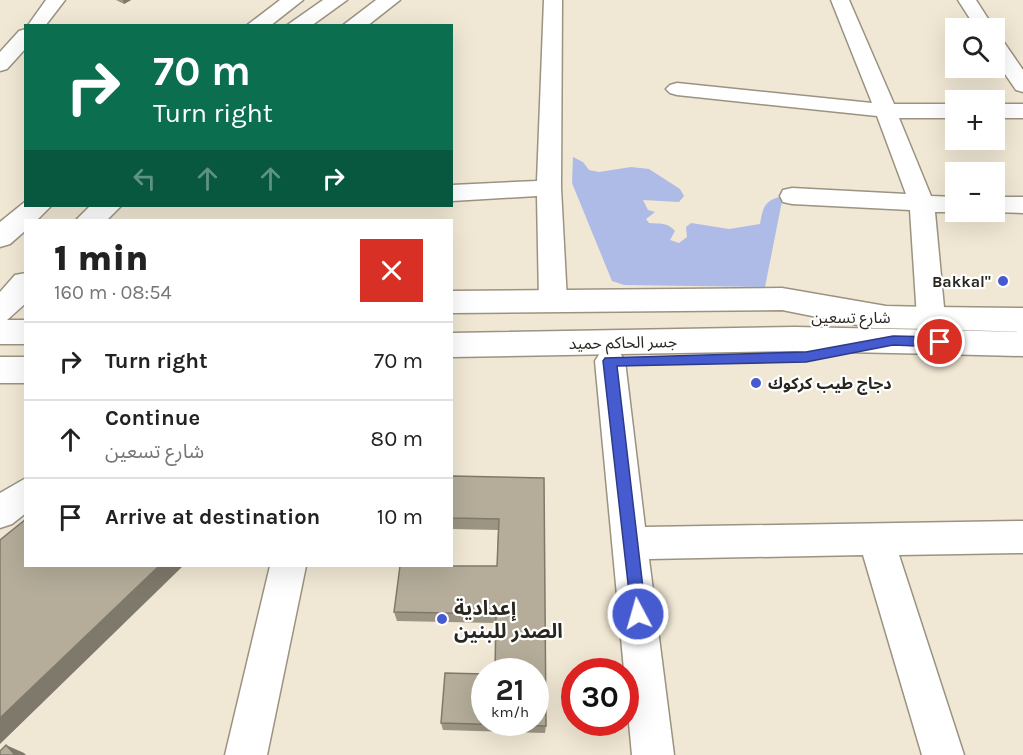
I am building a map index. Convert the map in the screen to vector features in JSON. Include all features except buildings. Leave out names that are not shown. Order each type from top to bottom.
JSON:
[{"type":"main road","points":[[259,24],[293,0]]},
{"type":"main road","points":[[279,24],[310,0]]},
{"type":"main road","points":[[299,24],[337,0]]},
{"type":"main road","points":[[322,24],[357,0]]},
{"type":"main road","points":[[355,24],[390,0]]},
{"type":"main road","points":[[0,237],[36,207]]},
{"type":"main road","points":[[43,219],[58,207]]},
{"type":"main road","points":[[68,219],[83,207]]},
{"type":"main road","points":[[91,219],[106,207]]},
{"type":"main road","points":[[0,256],[24,236]]},
{"type":"main road","points":[[24,263],[8,303],[24,329]]},
{"type":"main road","points":[[453,302],[782,299],[889,329]]},
{"type":"main road","name":"شارع تسعين","points":[[791,328],[936,330],[1023,320]]},
{"type":"main road","name":"جسر الحاكم حميد","points":[[453,326],[791,328]]},
{"type":"main road","name":"جسر الحاكم حميد","points":[[453,345],[791,328]]},
{"type":"main road","points":[[453,366],[806,357],[889,329]]},
{"type":"main road","name":"شارع تسعين","points":[[936,330],[1023,344]]},
{"type":"street","points":[[36,24],[56,0]]},
{"type":"street","points":[[553,0],[549,188],[553,301]]},
{"type":"street","points":[[840,0],[887,111],[922,205],[936,330]]},
{"type":"street","points":[[967,0],[979,18]]},
{"type":"street","points":[[0,65],[24,37]]},
{"type":"street","points":[[1005,59],[1023,86]]},
{"type":"street","points":[[677,88],[887,111],[945,111]]},
{"type":"street","points":[[1005,111],[1023,111]]},
{"type":"street","points":[[453,193],[549,188]]},
{"type":"street","points":[[792,196],[945,205]]},
{"type":"street","points":[[1005,205],[1023,205]]},
{"type":"street","points":[[610,361],[653,755]]},
{"type":"street","points":[[0,513],[24,495]]},
{"type":"street","points":[[630,543],[1023,537]]},
{"type":"street","points":[[876,539],[943,755]]},
{"type":"street","points":[[246,755],[288,567]]},
{"type":"shaded area","points":[[573,157],[583,162],[589,170],[599,172],[631,167],[649,169],[680,189],[684,196],[679,202],[643,200],[648,210],[655,212],[646,219],[649,223],[669,226],[675,231],[670,240],[679,243],[687,237],[686,227],[691,223],[729,229],[760,224],[766,205],[783,196],[765,287],[624,285],[612,281],[572,183]]},
{"type":"place","name":"Bakkal\"","points":[[1003,281]]},
{"type":"place","name":"دجاج طيب كركوك","points":[[756,383]]},
{"type":"place","name":"إعدادية الصدر للبنين","points":[[442,619]]},
{"type":"route","points":[[638,614],[610,361],[806,357],[893,340],[940,342]]}]
